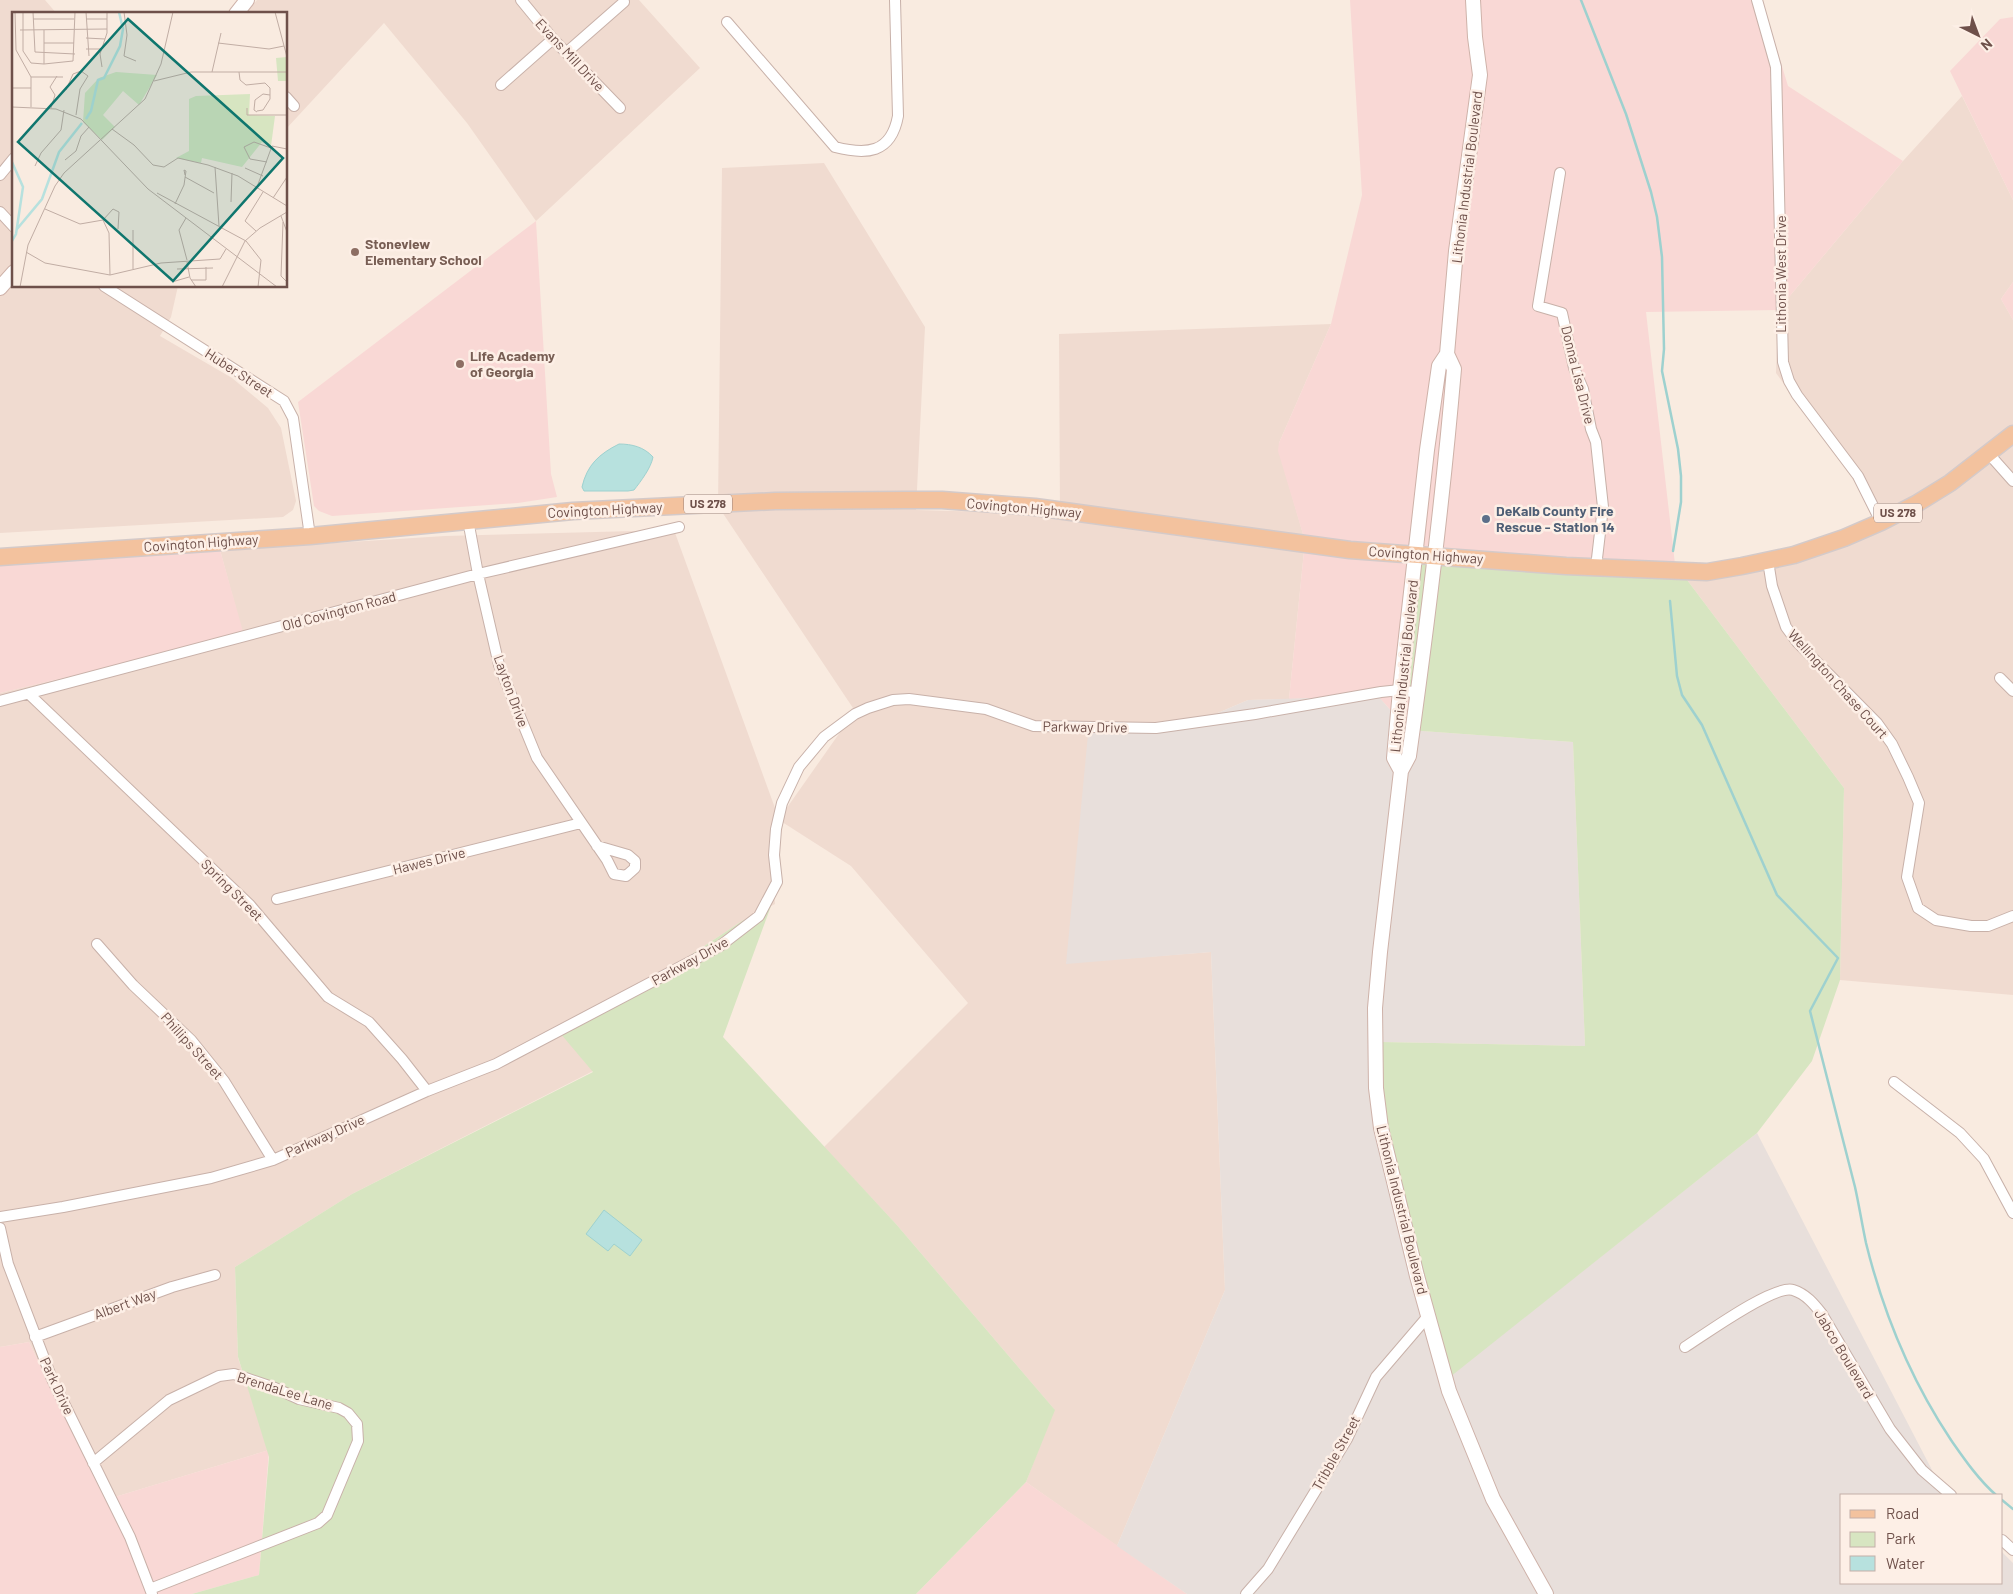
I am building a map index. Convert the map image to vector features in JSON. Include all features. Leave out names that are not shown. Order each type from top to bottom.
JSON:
[{"type":"main road","points":[[238,12],[247,0]]},
{"type":"main road","name":"Lithonia Industrial Boulevard","points":[[1401,771],[1394,758],[1427,450],[1439,366],[1447,354],[1456,251],[1480,75],[1473,0]]},
{"type":"main road","points":[[0,288],[12,274]]},
{"type":"main road","name":"Lithonia Industrial Boulevard","points":[[1447,354],[1454,369],[1436,555],[1409,756],[1401,771],[1379,961],[1376,1008],[1376,1088],[1389,1168],[1449,1391],[1485,1482],[1546,1594]]},
{"type":"main road","name":"Covington Highway","points":[[0,557],[310,536],[573,511],[775,501],[942,500],[1035,507],[1350,550],[1596,567],[1707,572],[1768,561],[1819,547],[1881,522],[1950,483],[2013,434]]},
{"type":"street","name":"Evans Mill Drive","points":[[521,0],[553,39],[620,108]]},
{"type":"street","points":[[727,22],[835,147],[853,151],[871,151],[886,144],[896,130],[898,116],[896,0]]},
{"type":"street","name":"Lithonia West Drive","points":[[1757,0],[1776,67],[1783,362],[1789,381],[1797,395],[1858,476],[1881,522]]},
{"type":"street","points":[[566,52],[624,2]]},
{"type":"street","points":[[502,85],[553,39]]},
{"type":"street","points":[[288,99],[294,106]]},
{"type":"street","points":[[0,175],[12,160]]},
{"type":"street","name":"Donna Lisa Drive","points":[[1560,173],[1538,306],[1562,313],[1574,368],[1583,389],[1591,429],[1596,442],[1603,507],[1596,567]]},
{"type":"street","points":[[0,212],[12,224]]},
{"type":"street","name":"Huber Street","points":[[107,288],[284,402],[293,418],[310,536]]},
{"type":"street","points":[[1989,454],[2013,481]]},
{"type":"street","name":"Layton Drive","points":[[468,520],[478,574],[499,665],[537,758],[597,846]]},
{"type":"street","name":"Old Covington Road","points":[[0,701],[478,574],[678,527]]},
{"type":"street","name":"Wellington Chase Court","points":[[1768,561],[1772,586],[1786,627],[1797,642],[1877,723],[1892,744],[1908,777],[1918,803],[1906,877],[1918,908],[1936,920],[1971,926],[1988,926],[2013,916]]},
{"type":"street","points":[[2000,678],[2013,691]]},
{"type":"street","name":"Parkway Drive","points":[[0,1216],[63,1207],[211,1178],[273,1160],[427,1091],[496,1064],[720,946],[760,916],[777,882],[774,855],[776,829],[782,803],[792,779],[806,756],[824,737],[855,714],[868,708],[893,700],[909,699],[986,709],[1034,726],[1156,728],[1256,714],[1400,690],[1418,693]]},
{"type":"street","name":"Spring Street","points":[[29,694],[249,904],[328,997],[369,1022],[402,1058],[427,1091]]},
{"type":"street","name":"Hawes Drive","points":[[277,900],[581,823]]},
{"type":"street","name":"Phillips Street","points":[[97,944],[133,985],[191,1040],[224,1081],[273,1160]]},
{"type":"street","points":[[1894,1082],[1960,1133],[1984,1159],[2011,1202],[2013,1213]]},
{"type":"street","name":"Park Drive","points":[[0,1228],[8,1264],[52,1379],[130,1537],[151,1592]]},
{"type":"street","name":"Albert Way","points":[[35,1337],[172,1287],[215,1275]]},
{"type":"street","name":"Jabco Boulevard","points":[[1685,1347],[1771,1294],[1791,1289],[1808,1298],[1822,1314],[1890,1429],[1922,1470],[1949,1494]]},
{"type":"street","name":"Tribble Street","points":[[1246,1594],[1268,1570],[1346,1442],[1376,1377],[1428,1315]]},
{"type":"street","name":"BrendaLee Lane","points":[[94,1463],[169,1400],[219,1376],[234,1374],[299,1398],[339,1408],[348,1413],[357,1424],[358,1441],[327,1515],[318,1523],[151,1592]]},
{"type":"street","points":[[2003,1541],[2013,1550]]},
{"type":"shaded area","points":[[0,0],[45,0],[55,12],[12,12],[12,288],[178,288],[171,317],[160,336],[232,378],[268,408],[281,428],[296,501],[293,510],[283,517],[0,533]]},
{"type":"shaded area","points":[[257,0],[639,0],[700,68],[536,221],[467,123],[384,23],[288,127],[288,12],[248,12]]},
{"type":"shaded area","points":[[1350,0],[1762,0],[1788,86],[1903,161],[1778,310],[1646,312],[1675,564],[1411,649],[1408,730],[1378,696],[1289,699],[1305,541],[1278,451],[1279,443],[1331,324],[1362,195]]},
{"type":"shaded area","points":[[2013,17],[2013,200],[1950,71],[2000,19]]},
{"type":"shaded area","points":[[1962,96],[2013,200],[2013,282],[2001,299],[2013,320],[2013,995],[1840,980],[1844,788],[1675,564],[1782,561],[1884,522],[1776,373],[1778,310],[1903,161]]},
{"type":"shaded area","points":[[824,163],[925,327],[916,510],[1060,514],[1059,334],[1331,324],[1279,443],[1279,451],[1305,541],[1289,699],[1248,700],[1190,725],[1066,963],[1211,952],[1225,1290],[1117,1546],[1026,1482],[1054,1409],[896,1224],[824,1147],[968,1003],[851,866],[779,820],[771,841],[775,904],[742,921],[600,1015],[561,1033],[593,1071],[352,1194],[235,1267],[238,1358],[269,1450],[105,1500],[29,1342],[0,1347],[0,693],[243,635],[220,550],[445,536],[674,530],[779,819],[855,711],[718,506],[722,168]]},
{"type":"shaded area","points":[[536,221],[551,474],[557,497],[518,503],[332,516],[319,511],[314,506],[298,402]]},
{"type":"shaded area","points":[[2013,282],[2013,320],[2001,299]]},
{"type":"shaded area","points":[[220,550],[244,635],[0,693],[0,565]]},
{"type":"shaded area","points":[[1378,696],[1408,730],[1573,742],[1585,1046],[1382,1042],[1445,1380],[1757,1133],[1944,1494],[1840,1494],[1840,1584],[2003,1584],[2003,1553],[2013,1563],[2013,1594],[1187,1594],[1117,1546],[1225,1290],[1211,952],[1066,964],[1089,724],[1190,725],[1248,700]]},
{"type":"shaded area","points":[[29,1342],[105,1500],[269,1450],[259,1575],[192,1594],[0,1594],[0,1347]]},
{"type":"shaded area","points":[[1026,1482],[1187,1594],[916,1594]]},
{"type":"green space","points":[[1457,552],[1675,564],[1844,788],[1840,980],[1812,1061],[1757,1133],[1445,1381],[1383,1148],[1381,1042],[1585,1046],[1573,742],[1408,730],[1415,554]]},
{"type":"green space","points":[[771,906],[723,1037],[896,1224],[1055,1410],[1026,1482],[916,1594],[192,1594],[259,1575],[269,1457],[238,1357],[235,1267],[352,1194],[593,1072],[560,1033],[600,1015],[742,921]]},
{"type":"water","points":[[619,444],[638,447],[653,457],[640,483],[634,490],[628,491],[584,491],[582,487],[584,479],[591,466],[605,452]]},
{"type":"water","points":[[604,1210],[642,1240],[630,1256],[614,1244],[608,1251],[586,1234]]},
{"type":"waterway","points":[[1581,0],[1626,114],[1657,217],[1662,257],[1664,349],[1662,371],[1678,449],[1681,476],[1681,502],[1673,551]]},
{"type":"waterway","points":[[1670,601],[1677,676],[1682,695],[1702,725],[1777,895],[1838,958],[1810,1011],[1855,1187],[1866,1243],[1890,1320],[1923,1394],[1951,1440],[1972,1469],[1995,1494]]},
{"type":"waterway","points":[[2003,1501],[2013,1509]]},
{"type":"place","name":"Stoneview Elementary School","points":[[355,252]]},
{"type":"place","name":"Life Academy of Georgia","points":[[460,364]]},
{"type":"place","name":"DeKalb County Fire Rescue - Station 14","points":[[1486,519]]}]
